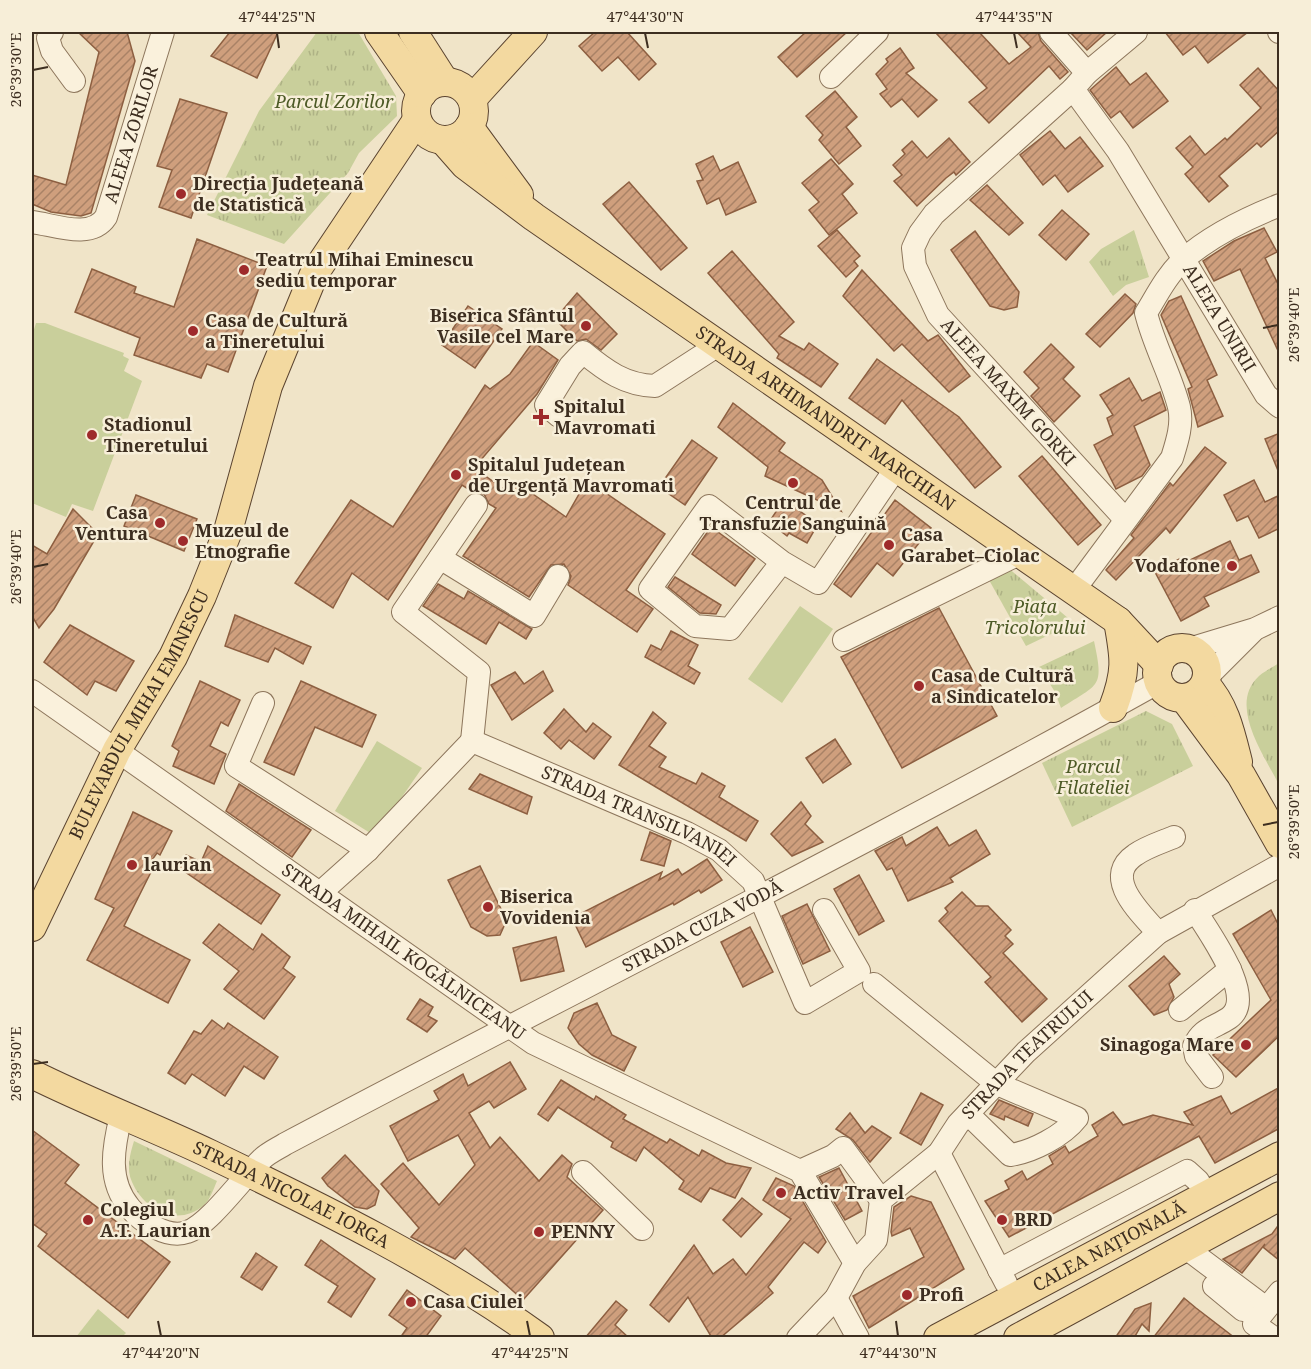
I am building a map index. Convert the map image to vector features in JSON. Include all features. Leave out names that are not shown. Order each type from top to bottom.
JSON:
[{"type":"main road","points":[[379,32],[442,108]]},
{"type":"main road","points":[[413,32],[442,108]]},
{"type":"main road","name":"BULEVARDUL MIHAI EMINESCU","points":[[32,927],[117,750],[173,657],[206,585],[228,531],[268,386],[314,274],[363,200],[442,108],[526,32]]},
{"type":"main road","name":"BULEVARDUL MIHAI EMINESCU","points":[[442,108],[532,32]]},
{"type":"main road","name":"STRADA ARHIMANDRIT MARCHIAN","points":[[534,217],[469,127],[474,112],[442,108],[465,165],[534,217],[1118,621],[1159,674]]},
{"type":"main road","points":[[1113,708],[1124,680],[1124,658],[1118,621]]},
{"type":"main road","name":"STRADA ARHIMANDRIT MARCHIAN","points":[[1118,621],[1137,626],[1185,649]]},
{"type":"main road","points":[[1199,686],[1169,694],[1159,674],[1167,653],[1185,649],[1202,657],[1199,686],[1241,775],[1279,846]]},
{"type":"main road","name":"STRADA NICOLAE IORGA","points":[[32,1074],[248,1173],[416,1260],[540,1338]]},
{"type":"main road","name":"CALEA NAȚIONALĂ","points":[[938,1338],[1280,1156]]},
{"type":"main road","name":"CALEA NAȚIONALĂ","points":[[1018,1338],[1280,1196]]},
{"type":"street","points":[[52,32],[48,38],[52,51],[74,81]]},
{"type":"street","points":[[831,76],[877,32]]},
{"type":"street","points":[[1051,32],[1183,260],[1163,284],[1146,313],[1153,342],[1180,408],[1180,434],[1172,458],[1074,590]]},
{"type":"street","name":"ALEEA MAXIM GORKI","points":[[1125,519],[938,315],[915,266],[913,248],[920,233],[934,214],[1136,32]]},
{"type":"street","name":"ALEEA ZORILOR","points":[[32,222],[86,230],[101,224],[106,217],[156,36]]},
{"type":"street","name":"ALEEA UNIRII","points":[[1280,205],[1229,229],[1183,260],[1266,395],[1280,407]]},
{"type":"street","points":[[559,416],[546,405],[570,366],[583,352],[607,372],[624,381],[655,386],[709,351],[712,341]]},
{"type":"street","points":[[782,562],[730,629],[695,626],[650,589],[709,506],[782,562],[818,583],[896,468]]},
{"type":"street","points":[[320,893],[368,850],[472,741],[479,672],[404,612],[476,506]]},
{"type":"street","points":[[844,640],[1021,553]]},
{"type":"street","points":[[440,558],[534,616],[558,576]]},
{"type":"street","points":[[1185,649],[1256,629],[1280,617]]},
{"type":"street","points":[[1199,686],[1256,629]]},
{"type":"street","name":"STRADA CUZA VODĂ","points":[[121,1116],[113,1149],[118,1185],[134,1212],[159,1230],[180,1234],[196,1228],[264,1156],[508,1026],[817,869],[1113,708],[1159,674]]},
{"type":"street","name":"STRADA MIHAIL KOGĂLNICEANU","points":[[32,691],[534,1043],[800,1171]]},
{"type":"street","points":[[263,703],[236,766],[368,850]]},
{"type":"street","name":"STRADA TRANSILVANIEI","points":[[472,741],[687,833],[719,850],[753,881],[806,1003],[859,971],[824,910]]},
{"type":"street","points":[[1158,933],[1131,901],[1121,879],[1134,855],[1174,837]]},
{"type":"street","name":"STRADA TEATRULUI","points":[[881,1200],[939,1153],[968,1114],[1026,1052],[1158,933],[1195,910],[1279,846]]},
{"type":"street","points":[[1195,910],[1230,969],[1239,989],[1237,1010],[1230,1017],[1203,1030],[1194,1046],[1196,1056],[1212,1077]]},
{"type":"street","points":[[1179,1010],[1230,969]]},
{"type":"street","points":[[874,984],[997,1084],[1077,1118],[1069,1129],[1021,1154],[1010,1155],[968,1114]]},
{"type":"street","points":[[798,1338],[836,1298],[855,1263],[876,1240],[881,1200],[843,1148],[832,1156],[800,1171],[855,1263]]},
{"type":"street","points":[[939,1153],[1014,1299]]},
{"type":"street","points":[[995,1261],[1187,1171],[1198,1181],[1207,1196]]},
{"type":"street","points":[[583,1172],[642,1229]]},
{"type":"street","points":[[1182,1250],[1273,1300],[1254,1323],[1274,1338]]},
{"type":"street","points":[[1182,1250],[1243,1310]]},
{"type":"street","points":[[836,1298],[858,1338]]},
{"type":"green space","name":"Parcul Zorilor","points":[[317,32],[358,32],[396,96],[397,116],[359,153],[348,173],[284,244],[207,215],[259,111]]},
{"type":"green space","points":[[1134,230],[1149,277],[1126,285],[1113,296],[1089,262],[1101,249]]},
{"type":"green space","points":[[36,323],[45,323],[124,353],[123,356],[129,359],[124,371],[142,381],[93,511],[72,504],[66,517],[32,503],[32,336]]},
{"type":"green space","name":"Piața Tricolorului","points":[[1001,562],[1074,623],[1026,646],[984,571]]},
{"type":"green space","points":[[800,606],[833,629],[782,703],[748,679]]},
{"type":"green space","name":"Piața Tricolorului","points":[[1094,641],[1099,668],[1096,683],[1084,694],[1061,708],[1055,692],[1039,667]]},
{"type":"green space","points":[[1279,663],[1279,785],[1252,730],[1247,701],[1250,688],[1259,676]]},
{"type":"green space","name":"Parcul Filateliei","points":[[1146,711],[1172,724],[1193,766],[1072,827],[1042,763]]},
{"type":"green space","points":[[377,741],[422,768],[375,836],[335,811]]},
{"type":"green space","points":[[134,1141],[217,1181],[206,1203],[194,1212],[183,1215],[163,1213],[153,1208],[137,1192],[129,1172]]},
{"type":"green space","points":[[98,1309],[126,1333],[122,1337],[76,1337]]},
{"type":"building","points":[[78,32],[127,32],[135,61],[91,213],[81,216],[51,212],[32,204],[32,175],[66,185],[99,52]]},
{"type":"building","points":[[230,32],[278,32],[257,78],[211,56]]},
{"type":"building","points":[[595,32],[627,32],[656,64],[639,80],[618,57],[602,71],[579,46]]},
{"type":"building","points":[[806,32],[847,32],[797,77],[778,57]]},
{"type":"building","points":[[935,32],[979,32],[1009,64],[1031,47],[1017,32],[1038,32],[1041,41],[1068,72],[1060,79],[1049,66],[989,123],[969,102],[987,88]]},
{"type":"building","points":[[1070,32],[1107,32],[1087,50]]},
{"type":"building","points":[[1165,32],[1248,32],[1208,63],[1195,46],[1183,55]]},
{"type":"building","points":[[900,48],[914,68],[906,73],[937,100],[918,117],[902,99],[891,107],[880,94],[887,89],[876,74],[888,62],[886,59]]},
{"type":"building","points":[[1116,67],[1130,85],[1146,73],[1168,101],[1133,128],[1120,111],[1111,118],[1090,90]]},
{"type":"building","points":[[1258,68],[1280,92],[1280,130],[1261,147],[1257,143],[1219,176],[1228,186],[1209,202],[1185,174],[1193,167],[1176,148],[1190,136],[1205,155],[1225,138],[1227,140],[1261,108],[1240,85]]},
{"type":"building","points":[[835,91],[857,117],[846,127],[861,146],[839,164],[819,140],[823,135],[806,116]]},
{"type":"building","points":[[180,99],[227,113],[191,218],[159,207],[172,170],[157,166]]},
{"type":"building","points":[[1050,131],[1065,149],[1080,137],[1103,166],[1068,192],[1055,175],[1043,185],[1020,155]]},
{"type":"building","points":[[949,138],[970,162],[956,175],[954,172],[946,178],[917,206],[894,181],[902,175],[893,165],[905,154],[902,150],[912,141],[927,158]]},
{"type":"building","points":[[713,156],[720,171],[738,162],[756,202],[726,215],[719,198],[707,204],[697,181],[703,180],[696,164]]},
{"type":"building","points":[[831,159],[853,184],[842,194],[857,213],[829,235],[809,210],[819,202],[802,183]]},
{"type":"building","points":[[629,182],[687,248],[661,270],[603,204]]},
{"type":"building","points":[[987,185],[1023,223],[1009,235],[970,200]]},
{"type":"building","points":[[1062,210],[1089,234],[1066,260],[1039,235]]},
{"type":"building","points":[[1264,228],[1277,252],[1265,258],[1280,288],[1280,355],[1240,269],[1214,281],[1203,261],[1234,241]]},
{"type":"building","points":[[837,230],[860,256],[854,261],[858,266],[846,277],[818,246]]},
{"type":"building","points":[[975,231],[1019,292],[1017,307],[1004,310],[990,306],[951,250]]},
{"type":"building","name":"Casa de Cultură a Tineretului","points":[[197,239],[267,266],[228,372],[207,364],[201,378],[134,355],[140,338],[75,312],[92,269],[136,287],[134,293],[174,307]]},
{"type":"building","points":[[732,251],[794,322],[779,336],[804,350],[809,343],[838,364],[821,387],[777,358],[779,354],[708,273]]},
{"type":"building","points":[[862,270],[928,341],[938,335],[970,376],[949,392],[902,344],[894,351],[843,296]]},
{"type":"building","name":"Biserica Sfântul Vasile cel Mare","points":[[577,293],[617,334],[601,350],[586,339],[577,341],[555,319]]},
{"type":"building","points":[[1125,294],[1136,304],[1133,313],[1100,347],[1086,334]]},
{"type":"building","points":[[1181,296],[1217,375],[1207,380],[1223,416],[1198,427],[1188,389],[1192,387],[1161,315],[1169,301]]},
{"type":"building","points":[[468,306],[502,329],[475,368],[442,345]]},
{"type":"building","name":"Spitalul Județean de Urgență Mavromati","points":[[533,342],[558,360],[537,394],[474,468],[504,489],[517,483],[566,517],[587,480],[665,534],[626,590],[653,609],[637,632],[568,585],[571,576],[564,564],[551,565],[529,597],[463,556],[496,508],[489,504],[484,494],[473,492],[462,485],[388,600],[352,573],[333,608],[295,583],[351,500],[393,527],[485,385],[490,389],[510,374]]},
{"type":"building","points":[[1051,344],[1074,367],[1063,379],[1080,396],[1054,422],[1031,396],[1039,388],[1024,372]]},
{"type":"building","points":[[877,359],[959,417],[1001,467],[975,488],[902,400],[885,424],[849,398]]},
{"type":"building","points":[[1129,378],[1142,401],[1160,392],[1166,410],[1134,426],[1150,465],[1142,476],[1116,489],[1094,445],[1113,435],[1107,418],[1113,415],[1100,395]]},
{"type":"building","points":[[733,403],[785,443],[779,451],[822,480],[841,511],[765,476],[768,467],[718,427]]},
{"type":"building","points":[[1280,433],[1280,473],[1279,473],[1265,439]]},
{"type":"building","points":[[692,440],[717,458],[685,505],[659,487]]},
{"type":"building","points":[[1205,447],[1226,463],[1170,533],[1166,528],[1116,580],[1106,570],[1134,538],[1131,535],[1170,483],[1173,486]]},
{"type":"building","points":[[1042,456],[1101,525],[1078,545],[1019,476]]},
{"type":"building","points":[[1254,480],[1265,502],[1280,495],[1280,528],[1259,538],[1248,516],[1237,521],[1224,495]]},
{"type":"building","name":"Casa Ventura","points":[[136,495],[197,519],[184,551],[124,526]]},
{"type":"building","points":[[784,500],[818,524],[807,543],[789,533],[787,536],[769,522]]},
{"type":"building","name":"Casa Garabet–Ciolac","points":[[895,500],[931,528],[893,576],[877,563],[851,597],[834,584]]},
{"type":"building","points":[[73,509],[98,534],[54,609],[39,628],[32,616],[32,545],[47,554]]},
{"type":"building","points":[[711,527],[755,559],[735,586],[692,554]]},
{"type":"building","points":[[1230,541],[1239,560],[1251,555],[1259,572],[1204,597],[1209,606],[1181,621],[1155,572],[1183,557],[1186,562]]},
{"type":"building","points":[[675,577],[721,605],[716,614],[700,613],[668,587]]},
{"type":"building","points":[[438,584],[464,599],[468,591],[532,629],[526,639],[499,622],[486,644],[423,606]]},
{"type":"building","name":"Casa de Cultură a Sindicatelor","points":[[939,608],[997,716],[902,768],[841,657]]},
{"type":"building","points":[[235,615],[311,647],[303,664],[275,648],[268,662],[225,646]]},
{"type":"building","points":[[70,625],[134,661],[116,691],[95,681],[87,695],[44,662]]},
{"type":"building","points":[[671,631],[698,645],[688,666],[700,673],[694,684],[645,657],[651,645],[661,650]]},
{"type":"building","points":[[543,671],[553,691],[512,720],[491,685],[515,672],[524,684]]},
{"type":"building","points":[[200,681],[240,700],[228,726],[221,722],[210,746],[226,754],[214,784],[173,766],[179,751],[172,746]]},
{"type":"building","points":[[301,681],[376,715],[362,747],[315,727],[294,775],[264,762]]},
{"type":"building","points":[[564,709],[586,732],[593,723],[611,737],[594,759],[569,740],[561,749],[544,733]]},
{"type":"building","points":[[653,712],[666,723],[649,746],[666,757],[659,767],[696,784],[702,773],[725,786],[719,797],[758,821],[746,841],[619,765]]},
{"type":"building","points":[[835,739],[851,764],[823,783],[806,758]]},
{"type":"building","points":[[480,774],[532,797],[527,814],[469,789]]},
{"type":"building","points":[[239,784],[311,830],[292,857],[226,811]]},
{"type":"building","points":[[801,802],[811,816],[805,824],[823,842],[792,856],[771,834]]},
{"type":"building","points":[[133,812],[172,831],[160,855],[157,853],[146,868],[151,872],[124,926],[190,960],[168,1003],[87,960],[114,908],[95,899]]},
{"type":"building","points":[[937,827],[949,846],[976,830],[990,854],[950,878],[953,882],[908,901],[892,868],[887,870],[875,851],[902,837],[906,846]]},
{"type":"building","points":[[650,832],[671,841],[664,866],[641,860]]},
{"type":"building","points":[[208,846],[280,895],[261,924],[178,867],[186,855],[201,862]]},
{"type":"building","points":[[707,859],[722,880],[701,893],[699,890],[674,905],[673,903],[586,947],[572,918],[662,872],[659,880],[678,869],[682,875]]},
{"type":"building","points":[[480,866],[503,913],[505,924],[500,935],[487,936],[471,927],[448,880]]},
{"type":"building","points":[[859,875],[884,921],[859,935],[834,889]]},
{"type":"building","points":[[962,892],[976,906],[988,906],[1011,930],[1005,936],[1013,944],[1003,953],[1047,999],[1022,1022],[985,982],[991,977],[939,921],[948,912],[945,908]]},
{"type":"building","points":[[807,904],[830,951],[803,964],[782,916]]},
{"type":"building","points":[[1271,910],[1280,928],[1280,1035],[1236,1077],[1213,1055],[1271,1000],[1233,934]]},
{"type":"building","points":[[219,924],[253,950],[262,934],[290,957],[283,968],[295,977],[264,1019],[224,989],[239,971],[203,943]]},
{"type":"building","points":[[750,927],[773,972],[743,987],[721,942]]},
{"type":"building","points":[[556,937],[564,971],[521,981],[513,948]]},
{"type":"building","points":[[1164,956],[1180,974],[1169,984],[1174,997],[1167,1010],[1154,1015],[1129,986]]},
{"type":"building","points":[[420,999],[433,1007],[428,1016],[437,1021],[427,1032],[407,1019]]},
{"type":"building","points":[[597,1003],[612,1035],[636,1047],[624,1071],[592,1055],[579,1044],[568,1028],[574,1013]]},
{"type":"building","points":[[212,1020],[224,1029],[228,1023],[278,1057],[264,1079],[244,1066],[225,1096],[192,1074],[185,1084],[168,1073],[194,1031],[201,1034]]},
{"type":"building","points":[[510,1062],[526,1089],[494,1108],[489,1101],[469,1113],[490,1148],[500,1137],[539,1181],[562,1155],[572,1164],[567,1177],[603,1210],[523,1300],[465,1248],[455,1259],[411,1237],[419,1228],[381,1184],[403,1163],[439,1205],[475,1165],[458,1135],[408,1161],[390,1126],[439,1100],[434,1091],[463,1074],[468,1086]]},
{"type":"building","points":[[561,1080],[594,1100],[596,1096],[626,1115],[623,1119],[667,1143],[670,1139],[699,1156],[702,1150],[726,1163],[751,1168],[735,1198],[710,1188],[701,1202],[679,1189],[684,1181],[644,1147],[636,1161],[611,1147],[613,1142],[558,1107],[548,1121],[538,1114]]},
{"type":"building","points":[[1280,1087],[1280,1128],[1215,1163],[1199,1136],[1009,1237],[985,1201],[1009,1189],[1005,1181],[1022,1171],[1027,1180],[1053,1164],[1049,1156],[1065,1146],[1069,1153],[1098,1136],[1092,1125],[1113,1112],[1123,1125],[1153,1115],[1193,1125],[1184,1112],[1221,1096],[1231,1114]]},
{"type":"building","points":[[921,1093],[943,1105],[921,1145],[900,1133]]},
{"type":"building","points":[[999,1100],[1033,1114],[1028,1126],[1005,1116],[1004,1120],[990,1114]]},
{"type":"building","points":[[850,1113],[865,1133],[872,1126],[891,1138],[870,1162],[853,1140],[836,1129]]},
{"type":"building","points":[[32,1130],[79,1165],[65,1183],[170,1262],[128,1318],[38,1246],[47,1234],[32,1223]]},
{"type":"building","points":[[345,1155],[379,1191],[375,1205],[367,1209],[355,1207],[328,1186],[322,1178]]},
{"type":"building","points":[[839,1168],[862,1211],[845,1220],[819,1177]]},
{"type":"building","points":[[776,1178],[794,1186],[826,1242],[818,1253],[804,1242],[768,1287],[773,1293],[720,1338],[712,1338],[688,1297],[669,1322],[650,1305],[694,1245],[713,1274],[733,1259],[746,1275],[791,1219],[763,1200]]},
{"type":"building","points":[[911,1196],[931,1202],[964,1269],[869,1328],[853,1296],[924,1257],[910,1228],[892,1236],[891,1232],[894,1207]]},
{"type":"building","points":[[742,1198],[762,1214],[741,1237],[723,1220]]},
{"type":"building","points":[[1280,1223],[1280,1261],[1263,1247],[1265,1244],[1242,1273],[1223,1259],[1272,1234]]},
{"type":"building","points":[[321,1240],[375,1279],[351,1317],[328,1302],[338,1286],[305,1265]]},
{"type":"building","points":[[256,1253],[277,1267],[262,1290],[241,1277]]},
{"type":"building","name":"Casa Ciulei","points":[[407,1290],[441,1316],[425,1338],[400,1338],[407,1328],[389,1315]]},
{"type":"building","points":[[1184,1298],[1196,1308],[1235,1338],[1153,1338]]},
{"type":"building","points":[[616,1301],[627,1310],[615,1325],[629,1338],[585,1338]]},
{"type":"building","points":[[1151,1303],[1149,1331],[1142,1324],[1134,1338],[1115,1338],[1135,1309]]},
{"type":"place","name":"Direcția Județeană de Statistică","points":[[181,194]]},
{"type":"place","name":"Teatrul Mihai Eminescu sediu temporar","points":[[244,270]]},
{"type":"place","name":"Biserica Sfântul Vasile cel Mare","points":[[586,326]]},
{"type":"place","name":"Casa de Cultură a Tineretului","points":[[193,331]]},
{"type":"place","name":"Spitalul Mavromati","points":[[541,417]]},
{"type":"place","name":"Stadionul Tineretului","points":[[92,435]]},
{"type":"place","name":"Spitalul Județean de Urgență Mavromati","points":[[456,475]]},
{"type":"place","name":"Centrul de Transfuzie Sanguină","points":[[793,483]]},
{"type":"place","name":"Casa Ventura","points":[[160,523]]},
{"type":"place","name":"Muzeul de Etnografie","points":[[183,541]]},
{"type":"place","name":"Casa Garabet–Ciolac","points":[[889,545]]},
{"type":"place","name":"Vodafone","points":[[1232,566]]},
{"type":"place","name":"Casa de Cultură a Sindicatelor","points":[[919,686]]},
{"type":"place","name":"laurian","points":[[132,865]]},
{"type":"place","name":"Biserica Vovidenia","points":[[488,907]]},
{"type":"place","name":"Sinagoga Mare","points":[[1246,1045]]},
{"type":"place","name":"Activ Travel","points":[[781,1193]]},
{"type":"place","name":"Colegiul A.T. Laurian","points":[[88,1220]]},
{"type":"place","name":"BRD","points":[[1002,1220]]},
{"type":"place","name":"PENNY","points":[[539,1232]]},
{"type":"place","name":"Profi","points":[[907,1295]]},
{"type":"place","name":"Casa Ciulei","points":[[411,1302]]}]
